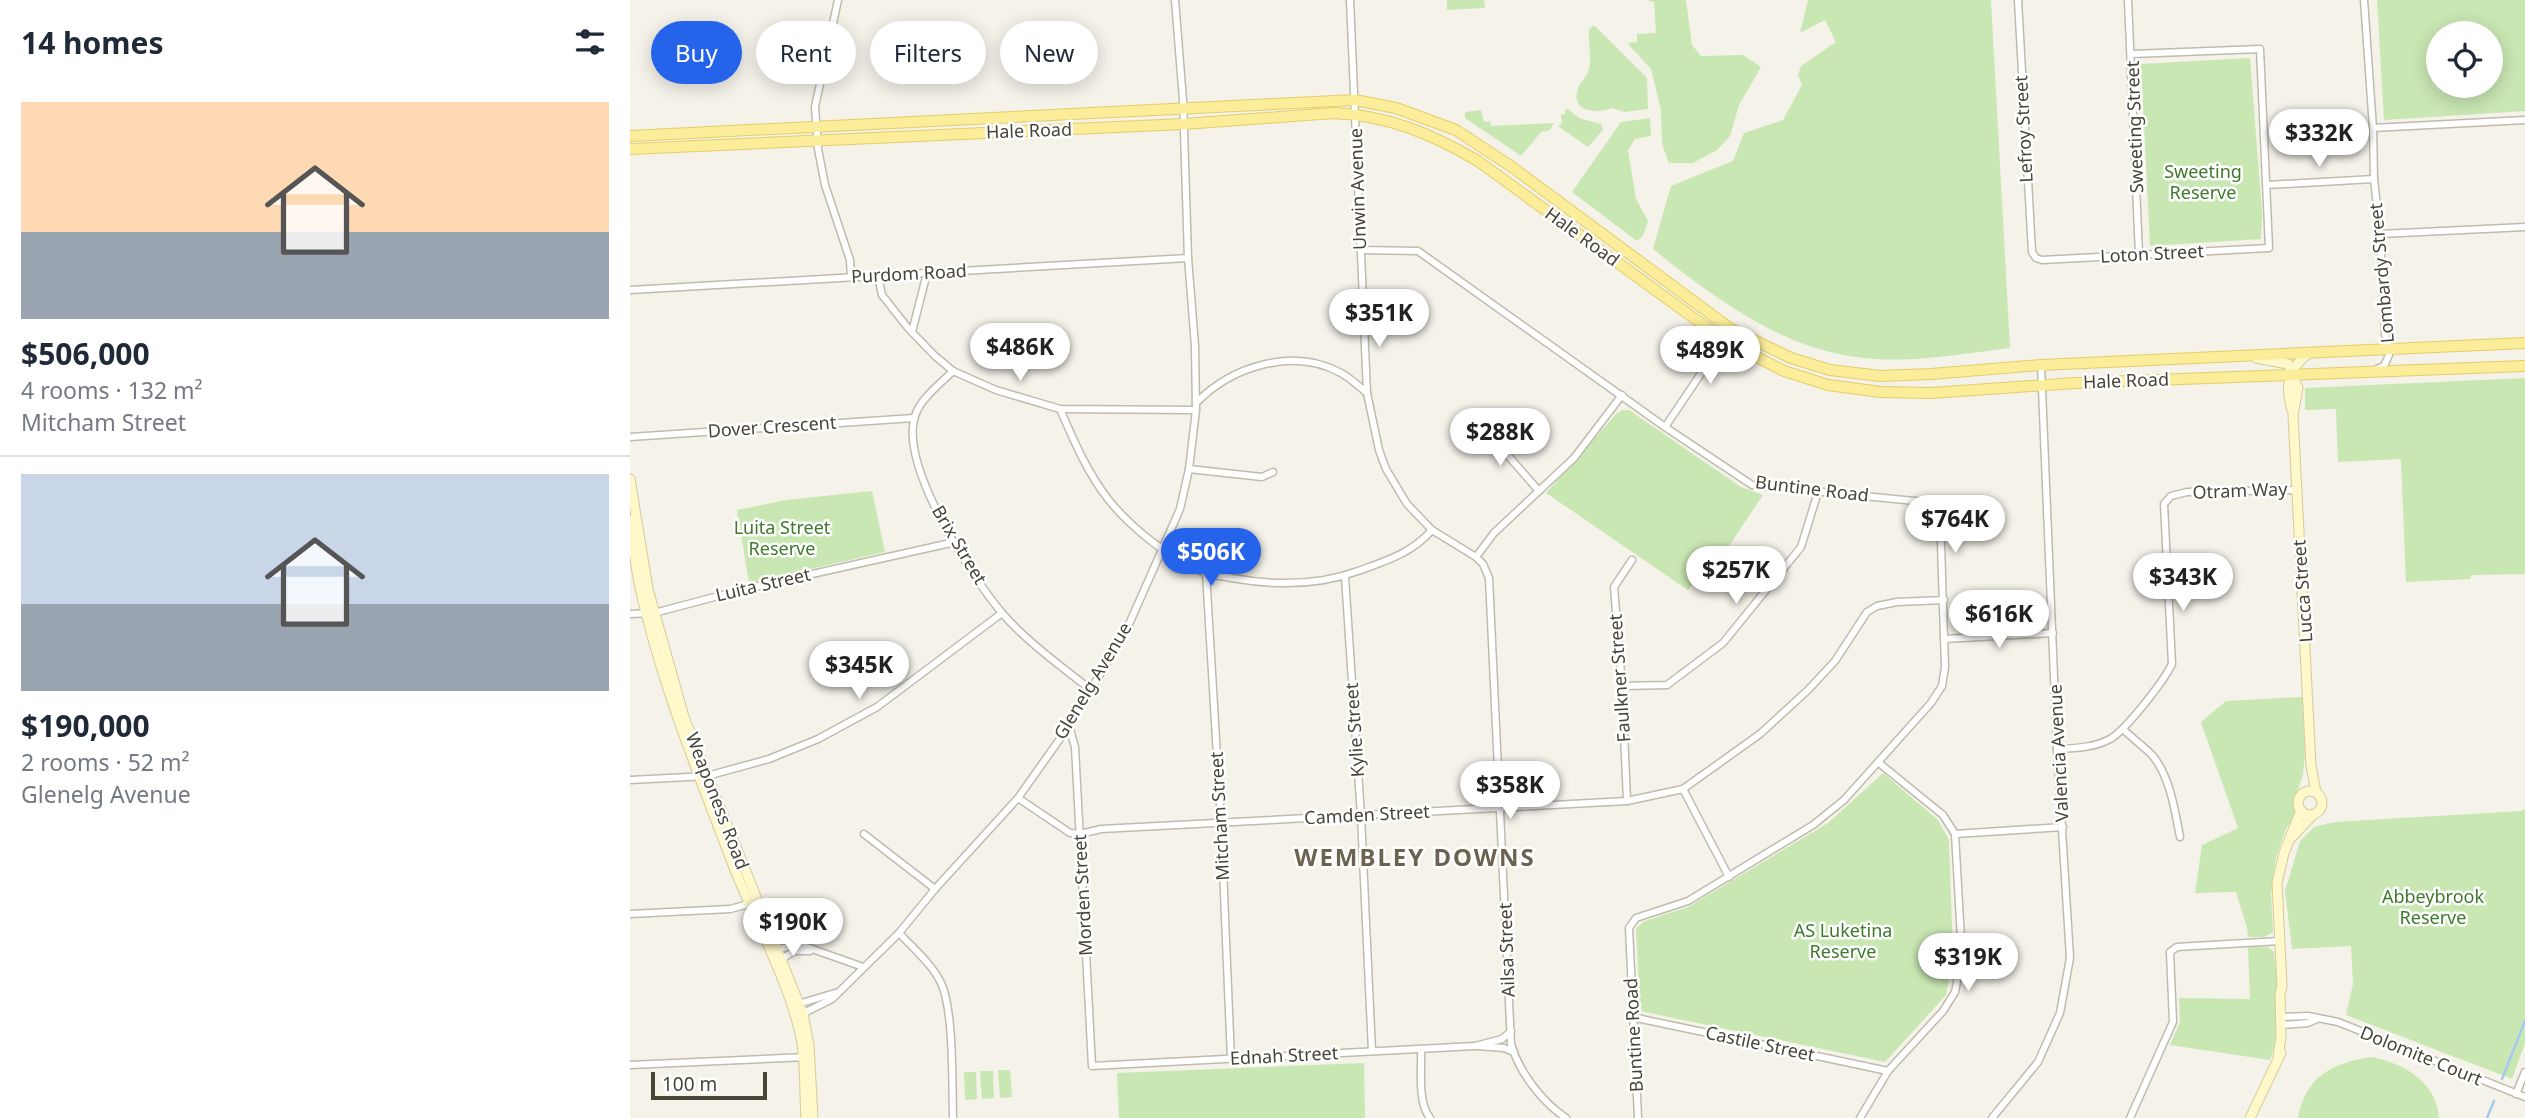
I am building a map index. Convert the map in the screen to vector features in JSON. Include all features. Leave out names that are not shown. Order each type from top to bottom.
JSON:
[{"type":"main road","name":"Hale Road","points":[[630,135],[1355,100],[1396,108],[1455,130],[1522,175],[1731,329],[1791,358],[1843,372],[1880,376],[2041,365],[2525,343]]},
{"type":"main road","name":"Hale Road","points":[[630,149],[1355,114],[1419,130],[1447,142],[1478,161],[1724,340],[1784,371],[1828,385],[1881,392],[1931,393],[2042,384],[2525,366]]},
{"type":"street","points":[[838,0],[815,107],[825,185],[850,260],[851,277]]},
{"type":"street","name":"Glenelg Avenue","points":[[799,1015],[832,999],[899,933],[1018,798],[1069,726],[1126,631],[1180,509],[1189,469],[1196,406],[1184,124],[1175,0]]},
{"type":"street","name":"Unwin Avenue","points":[[1350,0],[1367,393],[1379,450],[1386,469],[1407,504],[1432,530],[1476,557]]},
{"type":"street","name":"Lefroy Street","points":[[2018,0],[2027,184],[2032,252],[2036,258]]},
{"type":"street","name":"Sweeting Street","points":[[2128,0],[2139,255]]},
{"type":"street","name":"Lombardy Street","points":[[2364,0],[2374,180],[2389,355],[2384,366],[2373,371]]},
{"type":"street","points":[[2132,54],[2260,49],[2267,186],[2374,180]]},
{"type":"street","points":[[2373,128],[2525,120]]},
{"type":"street","name":"Loton Street","points":[[2036,258],[2042,260],[2269,248],[2267,186]]},
{"type":"street","points":[[2380,234],[2525,227]]},
{"type":"street","name":"Buntine Road","points":[[1361,250],[1418,251],[1665,427],[1752,485],[1935,503],[1940,514],[1945,667],[1942,686],[1931,703],[1844,800],[1813,825],[1688,901],[1636,918],[1629,928],[1638,1118]]},
{"type":"street","name":"Purdom Road","points":[[630,290],[1188,258]]},
{"type":"street","points":[[912,332],[927,273]]},
{"type":"street","points":[[878,276],[882,295],[912,332],[953,371],[996,390],[1060,410],[1196,406],[1204,394],[1258,364],[1288,361],[1317,363],[1343,373],[1367,393]]},
{"type":"street","points":[[1665,427],[1731,329]]},
{"type":"street","points":[[2292,374],[2297,364],[2309,353]]},
{"type":"street","points":[[2246,356],[2284,362],[2288,364],[2292,374]]},
{"type":"street","name":"Valencia Avenue","points":[[1992,1118],[2038,1062],[2060,1013],[2070,958],[2057,749],[2041,365]]},
{"type":"street","points":[[914,418],[920,405],[953,371]]},
{"type":"street","name":"Lucca Street","points":[[2292,374],[2287,389],[2293,415],[2311,766],[2316,792]]},
{"type":"street","points":[[1476,557],[1494,533],[1574,458],[1622,395]]},
{"type":"street","points":[[1060,410],[1081,457],[1108,498],[1131,525],[1162,548],[1206,573],[1291,584],[1345,577],[1403,554],[1432,530]]},
{"type":"street","name":"Dover Crescent","points":[[630,437],[914,418]]},
{"type":"street","name":"Brix Street","points":[[914,418],[914,443],[919,471],[927,492],[955,541],[1002,613],[1038,647],[1091,690]]},
{"type":"street","points":[[1483,427],[1539,491]]},
{"type":"street","points":[[1189,469],[1262,477],[1273,472]]},
{"type":"street","name":"Weaponess Road","points":[[630,479],[650,613]]},
{"type":"street","name":"Otram Way","points":[[2057,749],[2092,747],[2111,739],[2123,729],[2165,678],[2172,664],[2164,504],[2171,496],[2187,492],[2297,490]]},
{"type":"street","points":[[1622,686],[1667,685],[1723,643],[1801,547],[1818,492]]},
{"type":"street","name":"Weaponess Road","points":[[630,520],[639,580],[703,776],[799,1015],[813,1118]]},
{"type":"street","name":"Luita Street","points":[[630,614],[650,613],[955,541]]},
{"type":"street","name":"Ailsa Street","points":[[1476,557],[1483,564],[1489,578],[1499,808],[1502,822],[1514,1052],[1518,1063],[1544,1099],[1566,1118]]},
{"type":"street","name":"Faulkner Street","points":[[1627,802],[1614,587],[1632,560]]},
{"type":"street","name":"Mitcham Street","points":[[1206,573],[1221,822],[1231,1059]]},
{"type":"street","name":"Kylie Street","points":[[1345,577],[1373,1051]]},
{"type":"street","name":"Camden Street","points":[[1080,834],[1101,830],[1221,822],[1627,802],[1683,789],[1760,734],[1808,691],[1835,661],[1867,612],[1877,606],[1897,602],[1944,600]]},
{"type":"street","points":[[630,780],[703,776],[769,759],[818,739],[877,707],[1002,613]]},
{"type":"street","points":[[1944,639],[2053,633]]},
{"type":"street","name":"Morden Street","points":[[1069,726],[1075,747],[1093,1066]]},
{"type":"street","points":[[2123,729],[2153,756],[2160,769],[2174,806],[2180,837]]},
{"type":"street","points":[[1860,1118],[1888,1071],[1943,1011],[1955,992],[1962,956],[1955,834],[1942,816],[1879,763]]},
{"type":"street","name":"Lucca Street","points":[[2304,792],[2311,766]]},
{"type":"street","points":[[1683,789],[1729,877]]},
{"type":"street","points":[[2291,838],[2322,807],[2321,798],[2316,792],[2304,792],[2298,802],[2301,810],[2313,815]]},
{"type":"street","points":[[1018,798],[1070,833],[1080,834]]},
{"type":"street","points":[[2250,1118],[2278,1057],[2284,1050],[2285,993],[2282,986],[2277,883],[2284,853],[2301,810]]},
{"type":"street","points":[[1955,834],[2063,827]]},
{"type":"street","points":[[864,834],[935,889]]},
{"type":"street","points":[[630,914],[729,909],[752,903]]},
{"type":"street","points":[[899,933],[934,971],[942,985],[948,1023],[953,1118]]},
{"type":"street","points":[[2130,1118],[2173,1022],[2170,952],[2176,947],[2280,941]]},
{"type":"street","points":[[773,949],[794,944],[863,967]]},
{"type":"street","points":[[779,962],[794,951],[816,951]]},
{"type":"street","name":"Glenelg Avenue","points":[[795,1005],[839,990]]},
{"type":"street","name":"Dolomite Court","points":[[2284,1021],[2308,1016],[2338,1022],[2525,1097]]},
{"type":"street","name":"Castile Street","points":[[1632,1017],[1888,1071]]},
{"type":"street","name":"Ednah Street","points":[[1093,1066],[1475,1045],[1502,1040],[1511,1031]]},
{"type":"street","name":"Ednah Street","points":[[1475,1045],[1481,1048],[1504,1048],[1514,1052]]},
{"type":"street","points":[[1421,1049],[1423,1095],[1430,1118]]},
{"type":"street","points":[[630,1065],[806,1057]]},
{"type":"street","name":"Weaponess Road","points":[[806,1057],[806,1118]]},
{"type":"street","points":[[2516,1094],[2525,1072]]},
{"type":"green space","points":[[1447,0],[1484,0],[1485,8],[1447,10]]},
{"type":"green space","points":[[1646,0],[1686,0],[1692,45],[1701,56],[1743,55],[1761,67],[1739,105],[1730,136],[1717,150],[1693,163],[1669,163],[1662,144],[1661,110],[1651,69],[1627,43],[1637,42],[1637,34],[1656,33],[1654,2]]},
{"type":"green space","points":[[1808,0],[1991,0],[2010,348],[1893,360],[1844,355],[1814,347],[1785,336],[1729,306],[1653,249],[1671,186],[1733,161],[1744,133],[1783,120],[1802,85],[1798,75],[1801,66],[1836,42],[1825,20],[1800,33]]},
{"type":"green space","points":[[2377,0],[2525,0],[2525,111],[2384,120]]},
{"type":"green space","points":[[1594,25],[1647,78],[1648,109],[1625,112],[1611,108],[1592,111],[1578,103],[1578,89],[1589,69],[1589,29]]},
{"type":"green space","name":"Sweeting Reserve","points":[[2250,58],[2262,211],[2261,239],[2150,246],[2141,64]]},
{"type":"green space","points":[[1568,109],[1579,118],[1601,124],[1603,130],[1588,147],[1558,126],[1562,123],[1561,115]]},
{"type":"green space","points":[[1481,110],[1484,122],[1490,121],[1491,126],[1554,123],[1550,130],[1541,132],[1521,156],[1465,118],[1465,112]]},
{"type":"green space","points":[[1650,118],[1651,136],[1635,139],[1628,150],[1636,199],[1648,221],[1643,236],[1637,241],[1572,192],[1621,122]]},
{"type":"green space","points":[[2525,378],[2525,574],[2471,575],[2470,579],[2406,582],[2401,459],[2338,462],[2336,409],[2305,410],[2305,388]]},
{"type":"green space","points":[[1629,410],[1741,487],[1763,495],[1731,543],[1688,590],[1546,493],[1617,413]]},
{"type":"green space","name":"Luita Street Reserve","points":[[872,491],[885,552],[749,583],[737,510],[786,500]]},
{"type":"green space","points":[[2302,697],[2305,753],[2303,775],[2294,802],[2295,815],[2286,829],[2276,857],[2271,894],[2273,932],[2264,937],[2248,937],[2236,892],[2195,893],[2202,845],[2238,828],[2201,722],[2226,701]]},
{"type":"green space","name":"AS Luketina Reserve","points":[[1883,773],[1938,820],[1949,840],[1953,958],[1946,995],[1885,1062],[1640,1011],[1636,928],[1645,921],[1688,907],[1828,823]]},
{"type":"green space","name":"Abbeybrook Reserve","points":[[2525,809],[2525,1043],[2512,1079],[2346,1015],[2353,984],[2351,946],[2292,949],[2285,891],[2300,841],[2314,827],[2334,822]]},
{"type":"green space","points":[[2248,947],[2268,947],[2274,952],[2278,1020],[2270,1060],[2170,1045],[2180,1022],[2179,998],[2250,999]]},
{"type":"green space","points":[[2372,1057],[2396,1064],[2425,1084],[2437,1105],[2439,1118],[2298,1118],[2307,1092],[2323,1074],[2345,1063]]},
{"type":"green space","points":[[1364,1063],[1365,1118],[1119,1118],[1117,1073]]},
{"type":"green space","points":[[998,1070],[1010,1070],[1012,1097],[1000,1098]]},
{"type":"green space","points":[[980,1071],[993,1071],[994,1098],[982,1099]]},
{"type":"green space","points":[[964,1072],[976,1072],[977,1099],[965,1100]]},
{"type":"waterway","points":[[2502,1079],[2525,1021]]},
{"type":"waterway","points":[[2487,1118],[2494,1101]]},
{"type":"district","name":"WEMBLEY DOWNS","points":[[1415,858]]}]
